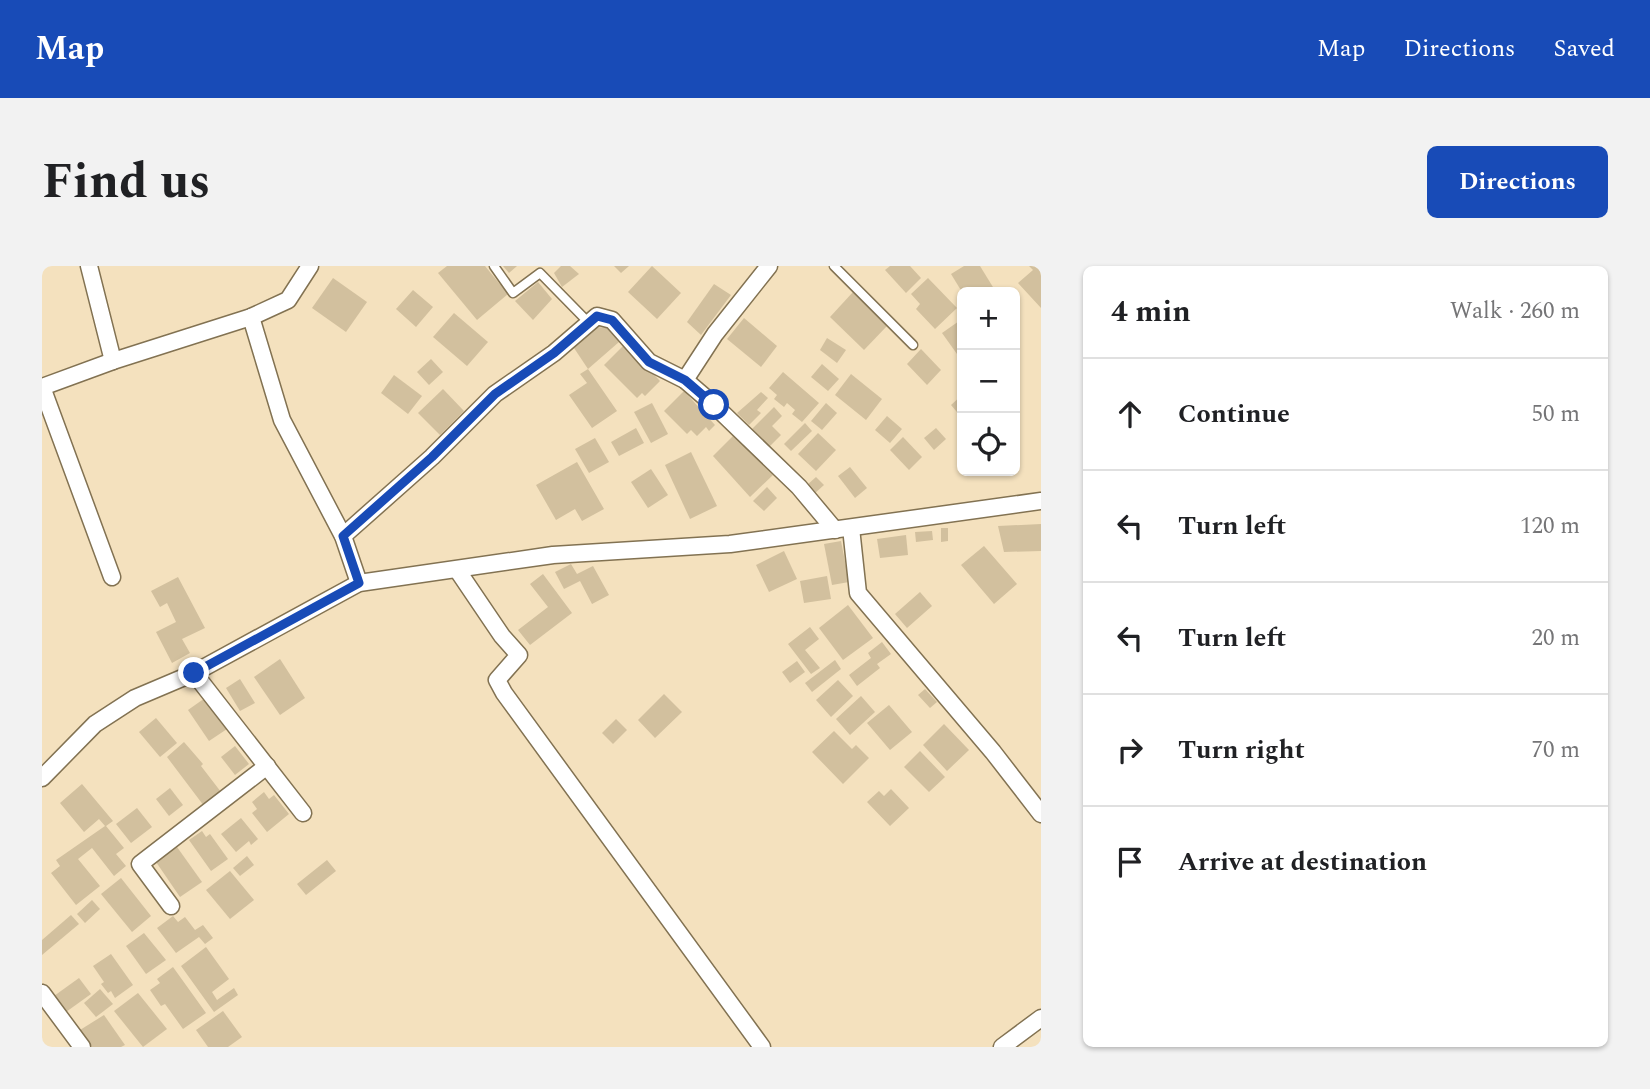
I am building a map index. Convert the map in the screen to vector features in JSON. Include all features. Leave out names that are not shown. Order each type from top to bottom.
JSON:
[{"type":"street","points":[[89,266],[113,361]]},
{"type":"street","points":[[112,577],[42,387],[113,361],[251,317],[288,300],[310,266]]},
{"type":"street","points":[[685,380],[715,334],[769,266]]},
{"type":"street","points":[[343,536],[432,457],[495,394],[554,353],[597,316],[612,320],[649,362],[685,380],[843,529],[858,593],[993,752],[1041,814]]},
{"type":"street","points":[[251,317],[282,419],[343,536],[359,583]]},
{"type":"street","points":[[42,778],[94,724],[135,698],[194,673],[359,583],[458,571],[553,555],[730,544],[1041,501]]},
{"type":"street","points":[[458,571],[502,636],[519,654],[497,680],[504,693],[762,1047]]},
{"type":"street","points":[[194,673],[303,813]]},
{"type":"street","points":[[171,906],[140,864],[267,766]]},
{"type":"street","points":[[42,993],[82,1047]]},
{"type":"street","points":[[1002,1047],[1041,1018]]},
{"type":"lane","points":[[494,266],[513,293],[540,272],[589,323]]},
{"type":"lane","points":[[834,266],[913,345]]},
{"type":"building","points":[[447,266],[485,266],[508,294],[477,320],[438,273]]},
{"type":"building","points":[[503,266],[517,266],[509,273]]},
{"type":"building","points":[[561,266],[570,266],[579,274],[562,287],[554,273]]},
{"type":"building","points":[[614,266],[629,266],[621,273]]},
{"type":"building","points":[[652,266],[681,293],[657,319],[628,292]]},
{"type":"building","points":[[890,266],[910,266],[921,278],[906,293],[885,270]]},
{"type":"building","points":[[964,266],[980,266],[993,287],[959,287],[951,274]]},
{"type":"building","points":[[1029,266],[1041,266],[1041,308],[1018,283],[1033,270]]},
{"type":"building","points":[[333,278],[367,302],[346,332],[312,308]]},
{"type":"building","points":[[928,278],[957,308],[935,329],[916,309],[920,304],[911,294]]},
{"type":"building","points":[[538,282],[552,299],[533,320],[515,301]]},
{"type":"building","points":[[714,284],[731,295],[701,335],[687,322]]},
{"type":"building","points":[[413,290],[433,307],[416,327],[396,309]]},
{"type":"building","points":[[853,292],[887,326],[864,350],[830,317]]},
{"type":"building","points":[[454,313],[488,342],[467,366],[433,337]]},
{"type":"building","points":[[744,318],[777,346],[761,367],[727,339]]},
{"type":"building","points":[[957,322],[957,354],[942,333]]},
{"type":"building","points":[[597,327],[608,328],[619,342],[588,369],[574,348]]},
{"type":"building","points":[[827,338],[846,350],[837,363],[820,350]]},
{"type":"building","points":[[625,344],[660,381],[645,396],[642,393],[637,398],[604,365]]},
{"type":"building","points":[[921,349],[941,370],[927,385],[907,364]]},
{"type":"building","points":[[431,359],[443,372],[429,385],[417,372]]},
{"type":"building","points":[[822,364],[839,379],[828,391],[811,377]]},
{"type":"building","points":[[588,369],[617,411],[592,428],[569,395],[587,383],[580,374]]},
{"type":"building","points":[[783,372],[819,403],[802,422],[792,414],[795,410],[787,403],[784,407],[774,399],[777,395],[769,388]]},
{"type":"building","points":[[851,374],[882,399],[866,420],[835,395]]},
{"type":"building","points":[[394,375],[422,396],[408,414],[381,393]]},
{"type":"building","points":[[443,389],[464,411],[440,435],[418,413]]},
{"type":"building","points":[[684,391],[715,425],[709,431],[706,427],[697,436],[691,430],[687,434],[664,411]]},
{"type":"building","points":[[761,392],[768,398],[757,410],[761,413],[749,425],[737,413]]},
{"type":"building","points":[[957,400],[957,412],[951,405]]},
{"type":"building","points":[[652,403],[668,434],[651,443],[634,412]]},
{"type":"building","points":[[826,403],[837,413],[822,430],[811,421]]},
{"type":"building","points":[[774,407],[782,416],[772,426],[781,435],[769,447],[752,429]]},
{"type":"building","points":[[887,416],[902,429],[890,443],[875,430]]},
{"type":"building","points":[[805,423],[812,431],[791,451],[784,444]]},
{"type":"building","points":[[636,428],[644,443],[619,456],[611,442]]},
{"type":"building","points":[[936,428],[946,439],[934,450],[924,438]]},
{"type":"building","points":[[818,433],[836,450],[816,471],[798,454]]},
{"type":"building","points":[[735,434],[773,475],[750,497],[713,456]]},
{"type":"building","points":[[903,437],[922,457],[909,470],[890,450]]},
{"type":"building","points":[[595,438],[609,462],[589,473],[575,449]]},
{"type":"building","points":[[691,452],[717,506],[690,519],[665,465]]},
{"type":"building","points":[[577,462],[604,509],[582,521],[575,509],[556,520],[536,485]]},
{"type":"building","points":[[850,467],[867,488],[855,498],[838,476]]},
{"type":"building","points":[[651,469],[668,495],[648,508],[631,482]]},
{"type":"building","points":[[816,477],[824,485],[814,494],[807,485]]},
{"type":"building","points":[[767,487],[777,498],[764,511],[753,501]]},
{"type":"building","points":[[1041,524],[1041,551],[1004,552],[998,526]]},
{"type":"building","points":[[941,528],[948,528],[948,541],[941,542]]},
{"type":"building","points":[[932,531],[933,540],[916,542],[915,532]]},
{"type":"building","points":[[906,535],[908,555],[880,558],[877,539]]},
{"type":"building","points":[[841,541],[849,582],[832,585],[824,544]]},
{"type":"building","points":[[984,546],[1017,584],[994,604],[961,565]]},
{"type":"building","points":[[784,551],[797,579],[769,592],[756,565]]},
{"type":"building","points":[[571,564],[577,574],[593,566],[609,595],[592,604],[580,581],[564,589],[555,572]]},
{"type":"building","points":[[543,574],[572,613],[530,645],[518,630],[548,607],[530,584]]},
{"type":"building","points":[[827,576],[831,599],[804,603],[800,581]]},
{"type":"building","points":[[178,577],[205,628],[182,639],[190,653],[172,663],[156,632],[176,622],[167,603],[160,607],[151,591]]},
{"type":"building","points":[[920,592],[932,606],[907,628],[895,614]]},
{"type":"building","points":[[848,605],[873,638],[843,660],[819,628]]},
{"type":"building","points":[[810,627],[819,639],[805,650],[820,668],[811,674],[788,644]]},
{"type":"building","points":[[882,642],[891,654],[877,664],[880,668],[857,686],[849,675],[871,658],[868,653]]},
{"type":"building","points":[[280,659],[305,698],[280,715],[254,677]]},
{"type":"building","points":[[835,660],[841,669],[812,692],[805,683]]},
{"type":"building","points":[[797,661],[805,672],[790,683],[782,672]]},
{"type":"building","points":[[240,679],[255,703],[240,711],[226,688]]},
{"type":"building","points":[[838,680],[853,696],[831,717],[816,700]]},
{"type":"building","points":[[925,689],[937,702],[930,708],[918,695]]},
{"type":"building","points":[[664,694],[682,712],[655,738],[638,720]]},
{"type":"building","points":[[861,696],[875,712],[850,735],[836,719]]},
{"type":"building","points":[[205,698],[227,729],[209,741],[188,710]]},
{"type":"building","points":[[889,705],[912,732],[890,750],[867,723]]},
{"type":"building","points":[[156,718],[177,743],[160,757],[139,732]]},
{"type":"building","points":[[616,719],[627,730],[613,744],[602,733]]},
{"type":"building","points":[[944,724],[969,750],[947,771],[923,745]]},
{"type":"building","points":[[834,731],[852,749],[856,745],[869,758],[843,784],[812,752]]},
{"type":"building","points":[[184,742],[203,764],[201,766],[221,792],[204,806],[167,757]]},
{"type":"building","points":[[235,746],[249,764],[235,775],[221,757]]},
{"type":"building","points":[[920,751],[945,777],[929,792],[904,767]]},
{"type":"building","points":[[82,784],[113,821],[106,826],[124,848],[116,854],[126,866],[114,876],[92,848],[78,859],[100,886],[76,905],[51,873],[60,866],[56,860],[105,826],[99,819],[84,832],[60,803]]},
{"type":"building","points":[[170,788],[183,805],[169,816],[156,799]]},
{"type":"building","points":[[891,789],[909,808],[890,826],[867,802],[879,791],[884,796]]},
{"type":"building","points":[[264,792],[269,799],[274,795],[289,814],[267,832],[252,813],[257,809],[252,802]]},
{"type":"building","points":[[137,808],[152,827],[131,843],[116,824]]},
{"type":"building","points":[[241,818],[258,839],[251,845],[249,841],[236,852],[221,834]]},
{"type":"building","points":[[202,831],[206,837],[210,834],[228,859],[211,871],[189,840]]},
{"type":"building","points":[[177,847],[202,882],[180,897],[156,862]]},
{"type":"building","points":[[247,856],[254,865],[240,876],[233,868]]},
{"type":"building","points":[[327,860],[336,871],[306,895],[297,884]]},
{"type":"building","points":[[230,871],[254,900],[230,919],[206,890]]},
{"type":"building","points":[[121,878],[151,916],[132,932],[101,894]]},
{"type":"building","points":[[92,900],[100,909],[85,923],[77,914]]},
{"type":"building","points":[[71,915],[79,924],[42,955],[42,940]]},
{"type":"building","points":[[173,916],[178,922],[185,917],[195,930],[203,925],[213,938],[205,944],[199,937],[176,953],[157,928]]},
{"type":"building","points":[[144,933],[166,960],[146,974],[126,946]]},
{"type":"building","points":[[206,947],[229,979],[212,992],[217,1000],[234,988],[238,995],[214,1012],[181,966]]},
{"type":"building","points":[[111,954],[133,985],[115,998],[111,991],[108,993],[101,984],[104,982],[93,966]]},
{"type":"building","points":[[173,967],[206,1013],[183,1029],[165,1004],[161,1006],[150,990],[160,983],[157,979]]},
{"type":"building","points":[[79,978],[91,994],[66,1012],[54,996]]},
{"type":"building","points":[[100,989],[113,1004],[96,1017],[84,1003]]},
{"type":"building","points":[[138,993],[167,1029],[143,1047],[114,1011]]},
{"type":"building","points":[[223,1011],[242,1037],[228,1047],[208,1047],[196,1030]]},
{"type":"building","points":[[104,1015],[125,1045],[92,1047],[80,1030]]},
{"type":"route","points":[[194,673],[359,583],[343,536],[432,457],[495,394],[554,353],[597,316],[612,320],[649,362],[685,380],[714,405]]}]
